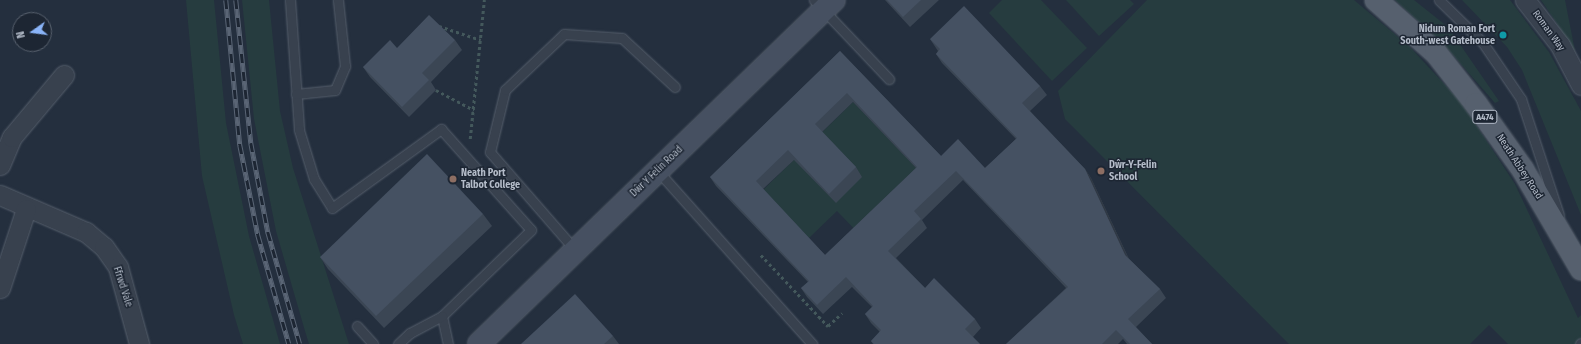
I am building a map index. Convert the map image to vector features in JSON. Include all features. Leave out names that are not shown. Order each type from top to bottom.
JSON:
[{"type":"main road","name":"Neath Abbey Road","points":[[1376,0],[1436,53],[1476,104],[1523,170],[1576,261]]},
{"type":"street","name":"Roman Way","points":[[1525,0],[1560,46],[1581,85]]},
{"type":"street","name":"Dŵr Y Felin Road","points":[[479,344],[658,171],[824,4]]},
{"type":"street","points":[[0,165],[12,137],[64,75]]},
{"type":"street","name":"Ffrwd Vale","points":[[0,195],[26,209],[86,232],[104,247],[118,267],[139,344]]},
{"type":"street","points":[[0,288],[26,209]]},
{"type":"lane","points":[[290,0],[299,130],[314,179],[332,208],[441,129],[531,230],[442,316],[410,333],[398,344]]},
{"type":"lane","points":[[296,94],[335,90],[345,66],[338,0]]},
{"type":"lane","name":"Neath Abbey Road","points":[[1439,0],[1483,43],[1521,99],[1576,261]]},
{"type":"lane","points":[[824,4],[889,79]]},
{"type":"lane","points":[[576,251],[490,152],[506,90],[564,34],[622,38],[675,87]]},
{"type":"lane","points":[[658,171],[812,344]]},
{"type":"lane","points":[[442,316],[448,344]]},
{"type":"lane","points":[[357,326],[374,344]]},
{"type":"path","points":[[467,159],[474,110],[484,0]]},
{"type":"path","points":[[437,25],[481,40]]},
{"type":"path","points":[[436,90],[474,110]]},
{"type":"path","points":[[761,255],[828,326],[842,313]]},
{"type":"green space","points":[[186,0],[214,0],[226,123],[249,236],[280,344],[243,344],[234,315],[202,176]]},
{"type":"green space","points":[[242,0],[269,0],[280,111],[293,168],[349,344],[309,344],[276,231],[254,119]]},
{"type":"green space","points":[[1002,0],[1041,0],[1087,48],[1052,81],[989,13]]},
{"type":"green space","points":[[1066,0],[1130,0],[1134,4],[1099,36]]},
{"type":"green space","points":[[1147,0],[1354,0],[1409,46],[1461,102],[1515,184],[1578,318],[1581,315],[1581,344],[1508,344],[1489,325],[1470,344],[1289,344],[1065,119],[1058,91]]},
{"type":"green space","points":[[1395,0],[1414,0],[1448,27],[1499,101],[1495,103],[1445,46]]},
{"type":"green space","points":[[1462,0],[1510,0],[1549,52],[1581,111],[1581,215],[1522,70],[1507,47]]},
{"type":"green space","points":[[1541,0],[1565,0],[1576,56],[1556,22]]},
{"type":"green space","points":[[853,102],[924,176],[861,236],[837,211],[808,239],[762,191]]},
{"type":"building","points":[[887,0],[921,0],[903,17]]},
{"type":"building","points":[[964,6],[1040,86],[1022,103],[1085,169],[1125,255],[1160,289],[1128,319],[1152,344],[1130,344],[1116,330],[1102,344],[1006,344],[1068,287],[956,171],[914,211],[921,219],[888,251],[925,288],[934,278],[975,319],[965,329],[980,344],[874,344],[871,341],[881,330],[865,314],[873,306],[846,277],[817,305],[801,288],[809,281],[710,177],[840,51],[941,156],[958,139],[985,168],[1017,138],[936,54],[940,49],[930,39]],"holes":[[[847,93],[917,167],[825,255],[756,181],[788,150],[829,194],[856,167],[815,124]]]},
{"type":"building","points":[[429,15],[455,40],[422,73],[429,80],[402,107],[363,67],[390,40],[397,48]]},
{"type":"building","points":[[427,154],[483,214],[376,316],[320,257]]},
{"type":"building","points":[[575,294],[613,336],[604,344],[521,344]]},
{"type":"railway","points":[[226,0],[240,145],[258,235],[289,344]]},
{"type":"railway","points":[[236,0],[251,143],[268,232],[300,344]]},
{"type":"place","name":"Nidum Roman Fort South-west Gatehouse","points":[[1503,35]]},
{"type":"place","name":"Dŵr-Y-Felin School","points":[[1101,171]]},
{"type":"place","name":"Neath Port Talbot College","points":[[453,179]]}]
